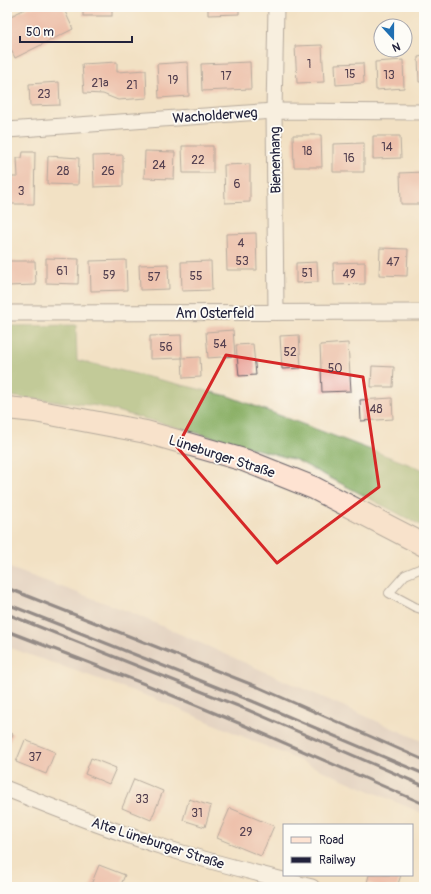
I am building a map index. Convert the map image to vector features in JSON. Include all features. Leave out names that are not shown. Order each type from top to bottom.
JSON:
[{"type":"main road","name":"Lüneburger Straße","points":[[7,408],[35,411],[146,432],[244,460],[314,488],[424,545]]},
{"type":"street","name":"Bienenhang","points":[[276,7],[274,111],[276,312]]},
{"type":"street","name":"Wacholderweg","points":[[7,130],[274,111],[424,112]]},
{"type":"street","name":"Am Osterfeld","points":[[7,313],[424,312]]},
{"type":"street","name":"Alte Lüneburger Straße","points":[[7,788],[70,814],[165,848],[248,872],[312,887]]},
{"type":"lane","points":[[424,567],[405,575],[389,593],[415,607],[424,610]]},
{"type":"highlighted area","points":[[226,355],[363,377],[379,487],[277,563],[177,447]]},
{"type":"shaded area","points":[[7,567],[130,612],[424,742],[424,814],[153,698],[7,647]]},
{"type":"green space","points":[[76,325],[77,360],[228,396],[424,470],[424,527],[296,460],[98,406],[7,396],[7,326]]},
{"type":"building","points":[[29,7],[63,7],[73,29],[15,58],[7,41],[7,18]]},
{"type":"building","points":[[83,7],[112,7],[112,16],[83,16]]},
{"type":"building","points":[[208,7],[239,7],[239,14],[208,15]]},
{"type":"building","points":[[322,45],[324,82],[297,83],[295,46]]},
{"type":"building","points":[[424,56],[424,82],[419,82],[418,57]]},
{"type":"building","points":[[403,60],[404,88],[376,90],[375,62]]},
{"type":"building","points":[[117,62],[117,72],[146,70],[147,98],[118,100],[103,94],[84,93],[82,64]]},
{"type":"building","points":[[188,62],[189,96],[159,98],[157,64]]},
{"type":"building","points":[[250,62],[251,89],[202,91],[201,64]]},
{"type":"building","points":[[363,63],[364,83],[336,85],[335,64]]},
{"type":"building","points":[[59,82],[60,105],[30,106],[29,84]]},
{"type":"building","points":[[293,135],[321,135],[322,167],[294,167]]},
{"type":"building","points":[[373,136],[400,136],[401,158],[373,159]]},
{"type":"building","points":[[420,139],[424,139],[424,168],[421,168]]},
{"type":"building","points":[[364,143],[364,172],[333,172],[333,144]]},
{"type":"building","points":[[182,146],[213,146],[213,173],[183,173]]},
{"type":"building","points":[[145,151],[175,152],[174,179],[144,178]]},
{"type":"building","points":[[23,152],[35,152],[34,204],[7,204],[7,177],[18,177],[17,158],[22,158]]},
{"type":"building","points":[[123,155],[123,186],[94,187],[93,156]]},
{"type":"building","points":[[48,156],[79,158],[78,185],[47,184]]},
{"type":"building","points":[[250,164],[250,202],[225,203],[224,165]]},
{"type":"building","points":[[423,172],[423,204],[401,204],[400,173]]},
{"type":"building","points":[[256,233],[257,270],[227,270],[226,234]]},
{"type":"building","points":[[380,248],[408,249],[407,276],[379,275]]},
{"type":"building","points":[[46,258],[79,259],[78,284],[46,283]]},
{"type":"building","points":[[126,260],[127,290],[91,291],[90,261]]},
{"type":"building","points":[[7,261],[35,261],[36,285],[7,286]]},
{"type":"building","points":[[211,261],[212,290],[182,291],[181,262]]},
{"type":"building","points":[[317,262],[318,282],[296,283],[296,263]]},
{"type":"building","points":[[365,262],[365,284],[334,285],[333,263]]},
{"type":"building","points":[[168,264],[169,289],[140,290],[139,265]]},
{"type":"building","points":[[233,330],[235,356],[208,358],[206,332]]},
{"type":"building","points":[[181,335],[182,358],[150,359],[150,336]]},
{"type":"building","points":[[299,335],[301,368],[282,369],[280,336]]},
{"type":"building","points":[[348,343],[351,391],[322,392],[320,345]]},
{"type":"building","points":[[253,344],[256,375],[239,376],[236,345]]},
{"type":"building","points":[[200,357],[201,377],[183,378],[182,358]]},
{"type":"building","points":[[372,366],[394,367],[393,387],[371,387]]},
{"type":"building","points":[[392,398],[393,419],[361,421],[360,400]]},
{"type":"building","points":[[7,732],[13,734],[7,747]]},
{"type":"building","points":[[25,740],[55,752],[46,774],[16,762]]},
{"type":"building","points":[[91,758],[116,768],[109,784],[85,774]]},
{"type":"building","points":[[134,779],[163,791],[151,820],[122,808]]},
{"type":"building","points":[[189,799],[211,806],[205,827],[183,820]]},
{"type":"building","points":[[230,808],[274,826],[261,856],[217,838]]},
{"type":"building","points":[[99,865],[125,875],[120,887],[90,887]]},
{"type":"building","points":[[369,876],[401,876],[397,887],[381,887],[367,883]]},
{"type":"railway","points":[[7,588],[258,687],[424,760]]},
{"type":"railway","points":[[7,604],[252,701],[424,774]]},
{"type":"railway","points":[[7,614],[248,710],[424,786]]},
{"type":"railway","points":[[7,631],[147,685],[241,724],[424,804]]}]
